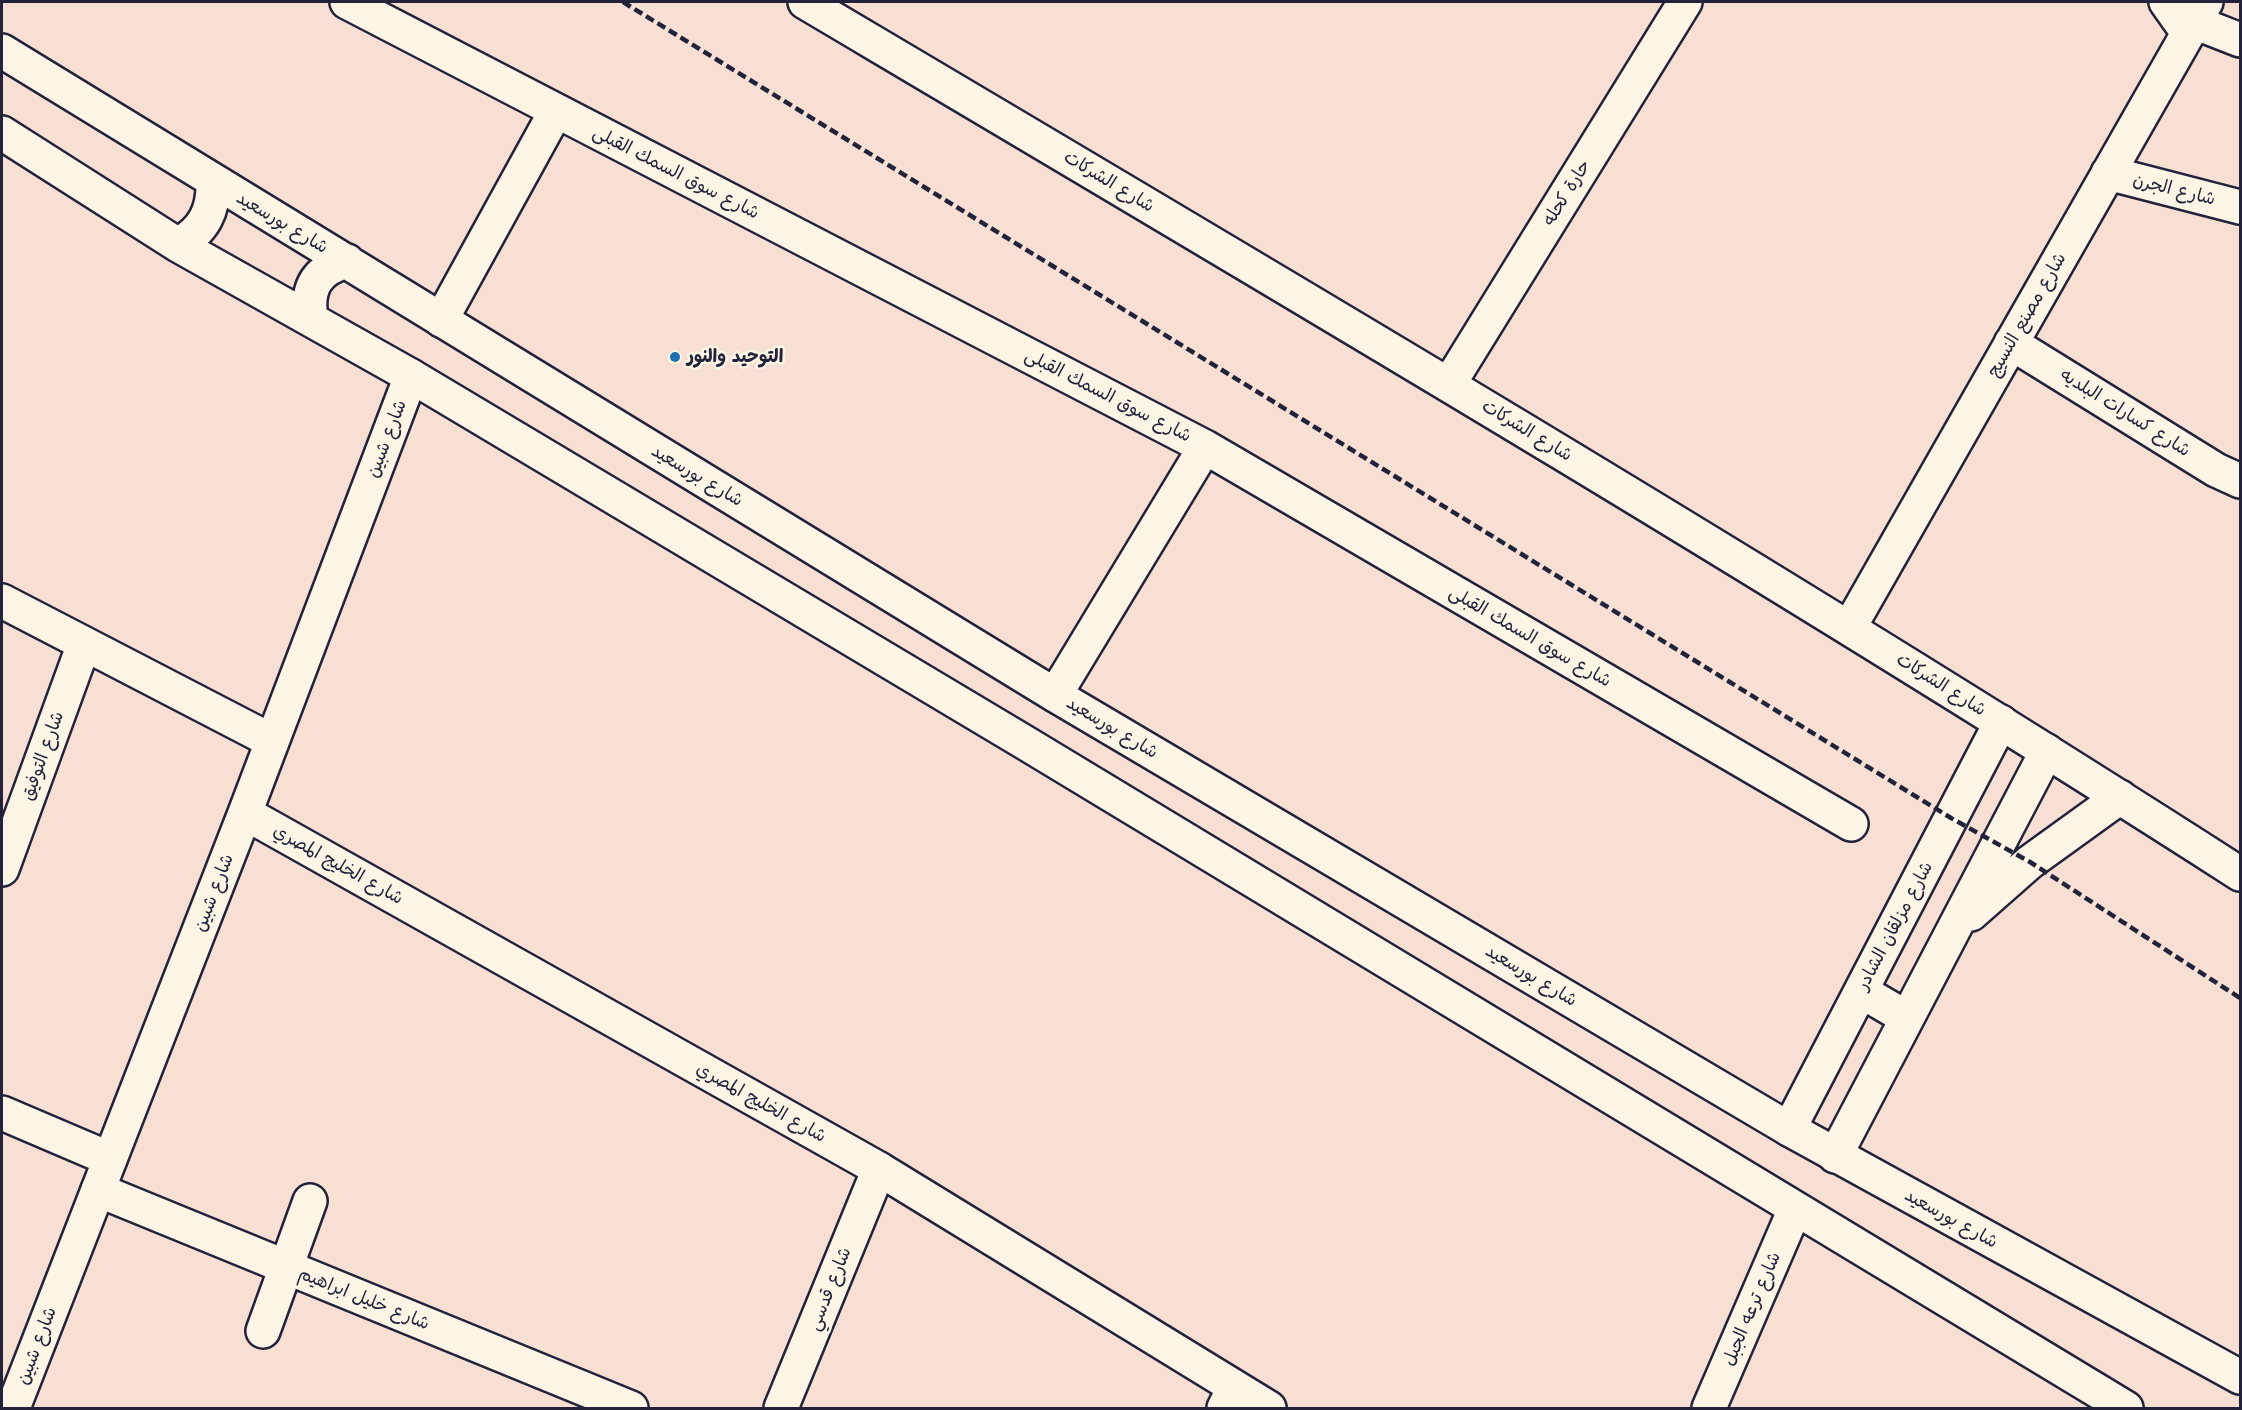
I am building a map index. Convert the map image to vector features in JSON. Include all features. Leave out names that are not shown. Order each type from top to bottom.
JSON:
[{"type":"street","name":"شارع سوق السمك القبلى","points":[[347,2],[1205,447],[1851,824]]},
{"type":"street","name":"شارع الشركات","points":[[805,2],[1449,384],[1849,628],[2241,874]]},
{"type":"street","name":"حارة كحله","points":[[1449,384],[1685,2]]},
{"type":"street","points":[[2166,2],[2241,40]]},
{"type":"street","name":"شارع مصنع النسيج","points":[[1849,628],[2196,19]]},
{"type":"street","name":"شارع بورسعيد","points":[[2,51],[1055,695],[1789,1130],[2241,1377]]},
{"type":"street","points":[[441,320],[556,111]]},
{"type":"street","points":[[2,134],[178,245],[411,376],[1024,742],[2126,1408]]},
{"type":"street","name":"شارع الجرن","points":[[2108,173],[2241,207]]},
{"type":"street","points":[[178,245],[192,237],[203,226],[212,205],[213,181]]},
{"type":"street","points":[[311,319],[309,304],[312,289],[320,275],[332,266],[347,261]]},
{"type":"street","name":"شارع كسارات البلديه","points":[[2011,343],[2216,470],[2241,481]]},
{"type":"street","name":"شارع شبين","points":[[13,1408],[245,813],[411,376]]},
{"type":"street","points":[[1055,695],[1205,447]]},
{"type":"street","points":[[2,601],[272,741]]},
{"type":"street","name":"شارع التوفيق","points":[[2,869],[13,800],[84,644]]},
{"type":"street","name":"شارع مزلقان الشادر","points":[[1789,1130],[2001,723]]},
{"type":"street","points":[[1835,1156],[2047,751]]},
{"type":"street","points":[[1954,929],[2030,862],[2120,797]]},
{"type":"street","name":"شارع الخليج المصري","points":[[245,813],[879,1169],[1229,1398],[1269,1408]]},
{"type":"street","points":[[1861,991],[1907,1018]]},
{"type":"street","points":[[2,1113],[110,1158]]},
{"type":"street","name":"شارع قدسي","points":[[781,1408],[879,1169]]},
{"type":"street","name":"شارع خليل ابراهيم","points":[[98,1190],[631,1408]]},
{"type":"street","points":[[263,1331],[310,1201]]},
{"type":"street","name":"شارع ترعه الجبل","points":[[1709,1408],[1795,1209]]},
{"type":"railway","points":[[623,2],[1951,818],[2030,862],[2240,998]]},
{"type":"place","name":"التوحيد والنور","points":[[675,357]]}]
